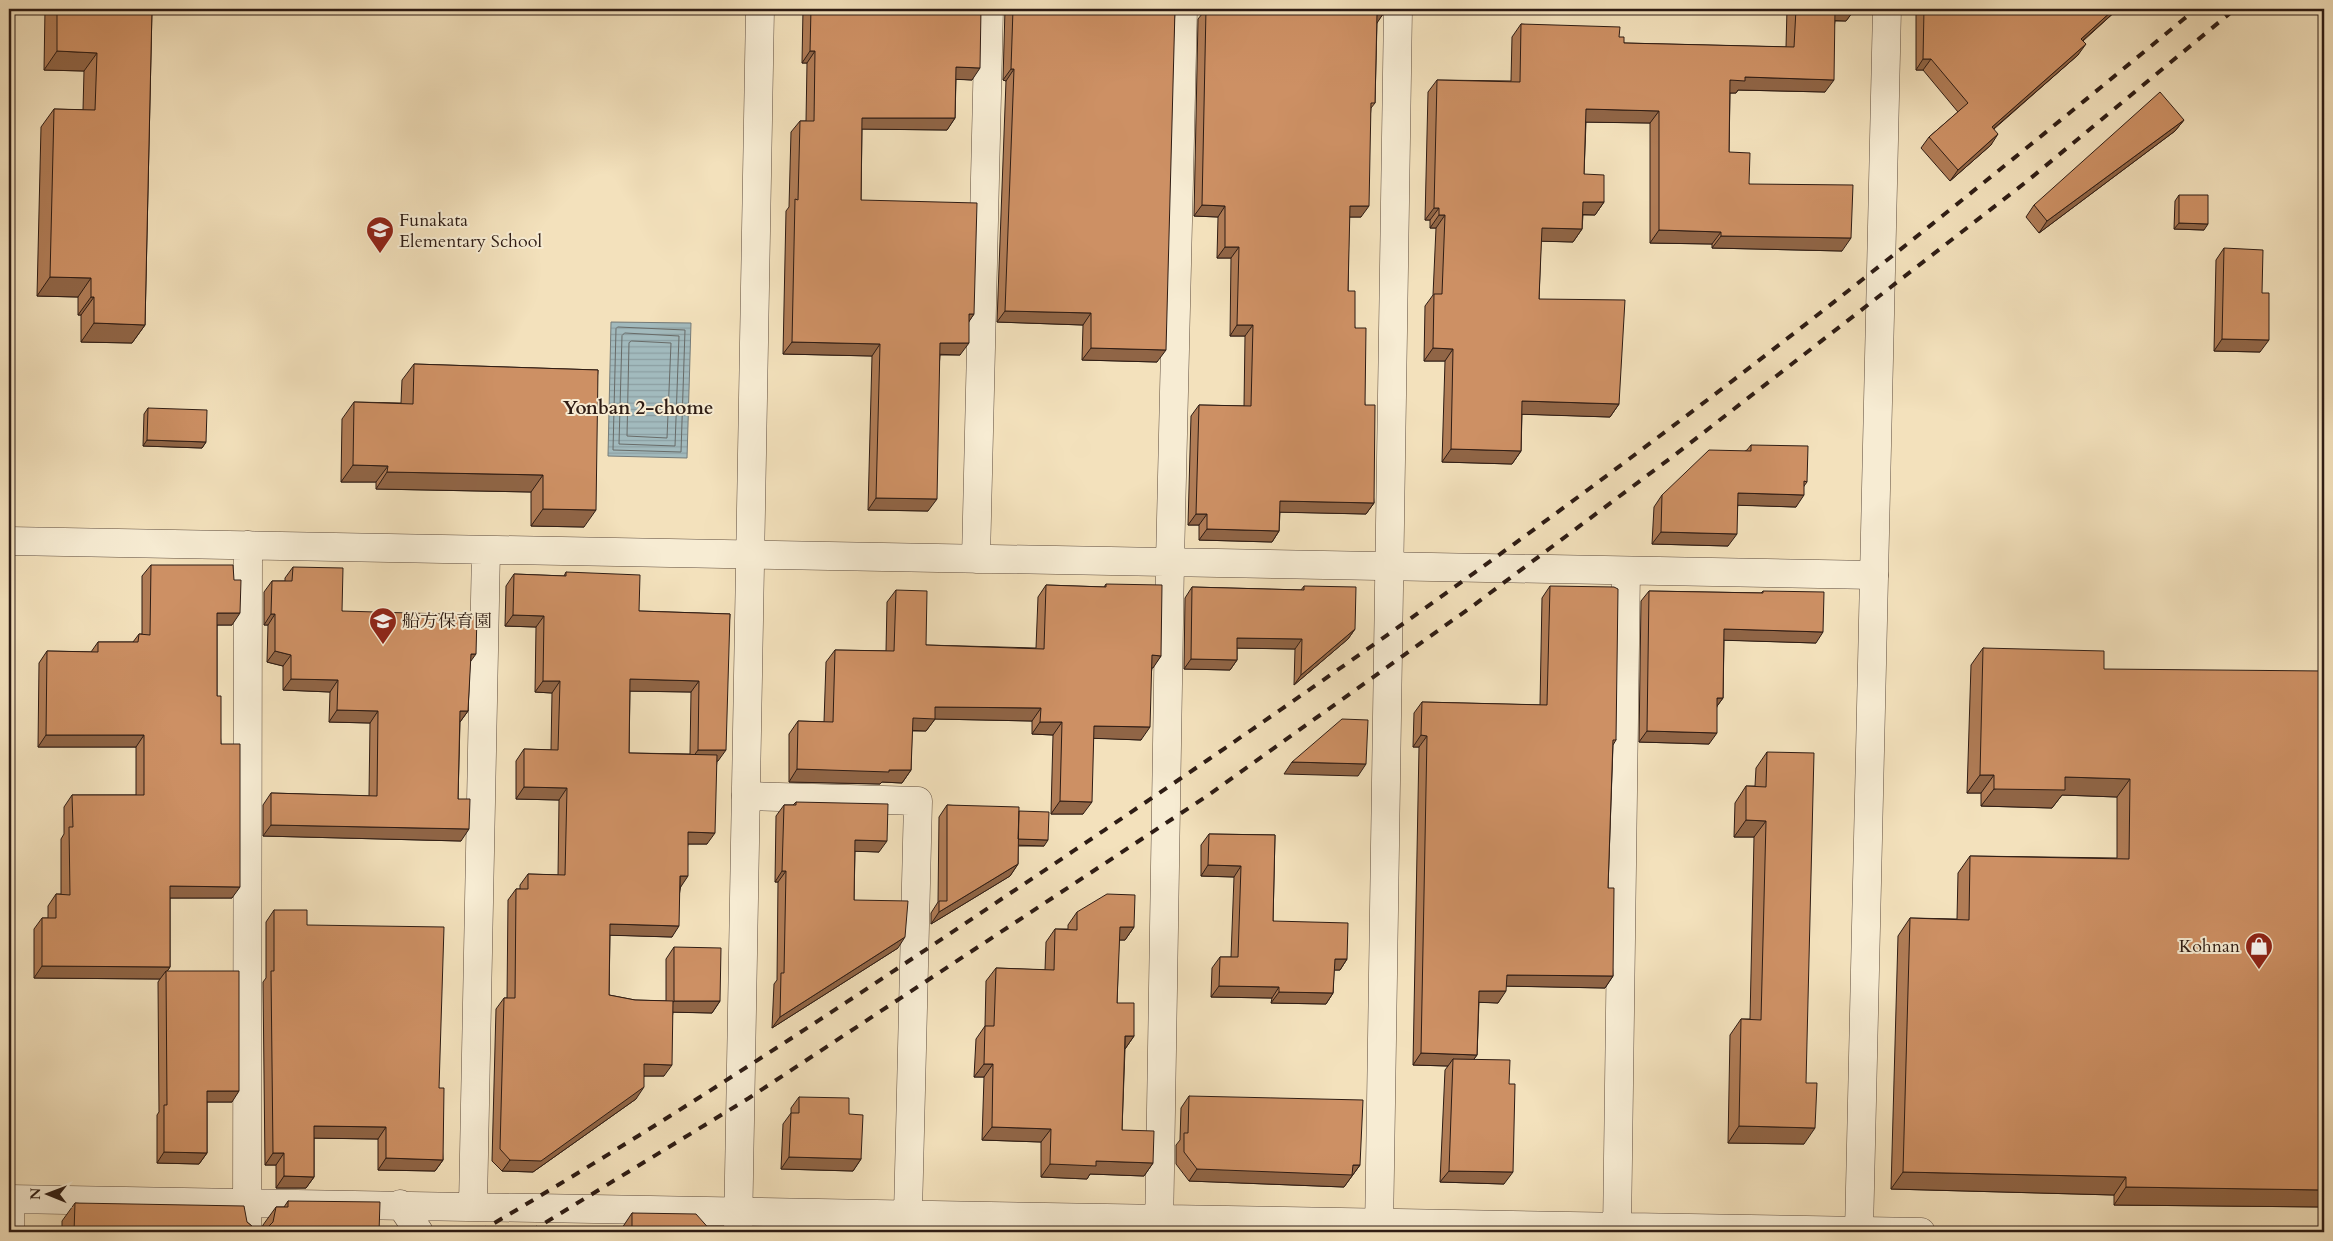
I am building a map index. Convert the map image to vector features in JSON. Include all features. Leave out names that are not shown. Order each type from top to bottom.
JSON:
[{"type":"street","points":[[738,1221],[760,9]]},
{"type":"street","points":[[976,559],[989,9]]},
{"type":"street","points":[[1159,1225],[1170,562],[1183,9]]},
{"type":"street","points":[[1379,1227],[1398,9]]},
{"type":"street","points":[[1859,1232],[1887,9]]},
{"type":"street","points":[[9,541],[1874,575]]},
{"type":"street","points":[[247,1232],[248,545]]},
{"type":"street","points":[[473,1205],[486,550]]},
{"type":"street","points":[[1617,1230],[1626,571]]},
{"type":"street","points":[[746,796],[918,801],[908,1214]]},
{"type":"street","points":[[10,1232],[9,1199],[473,1205],[738,1221],[908,1214],[966,1223],[1920,1232]]},
{"type":"street","points":[[400,1204],[418,1232]]},
{"type":"water","points":[[611,322],[691,323],[687,458],[608,456]]},
{"type":"building","points":[[57,9],[152,9],[145,325],[94,323],[94,297],[91,297],[91,278],[50,277],[54,109],[95,110],[97,53],[57,51]]},
{"type":"building","points":[[811,9],[981,9],[980,68],[956,67],[955,118],[862,118],[861,200],[977,203],[974,314],[969,314],[969,343],[940,343],[937,499],[876,498],[880,344],[792,342],[795,199],[798,200],[800,121],[814,121],[815,51],[810,51]]},
{"type":"building","points":[[1013,9],[1175,9],[1166,350],[1091,348],[1091,313],[1005,311],[1014,69],[1011,69]]},
{"type":"building","points":[[1206,9],[1383,9],[1383,14],[1377,14],[1375,103],[1371,103],[1369,206],[1350,206],[1348,291],[1355,291],[1355,328],[1366,328],[1365,405],[1375,405],[1374,503],[1280,501],[1279,531],[1207,529],[1207,514],[1196,514],[1199,405],[1251,406],[1253,325],[1237,325],[1239,247],[1225,247],[1225,206],[1202,205]]},
{"type":"building","points":[[1796,9],[1835,9],[1834,80],[1745,77],[1745,81],[1730,80],[1729,152],[1750,153],[1749,184],[1853,185],[1851,238],[1721,236],[1721,232],[1659,230],[1659,111],[1586,109],[1584,174],[1604,175],[1604,202],[1583,202],[1582,229],[1542,228],[1539,299],[1625,300],[1619,404],[1522,401],[1521,451],[1451,449],[1453,349],[1433,348],[1434,294],[1442,294],[1445,215],[1439,215],[1439,208],[1434,208],[1437,80],[1520,82],[1521,24],[1620,27],[1619,37],[1624,37],[1624,43],[1794,47]]},
{"type":"building","points":[[1924,9],[2114,9],[2081,39],[2086,44],[1992,127],[1998,134],[1958,170],[1929,137],[1968,103],[1931,59],[1923,59]]},
{"type":"building","points":[[2160,92],[2184,120],[2047,221],[2034,205]]},
{"type":"building","points":[[2179,195],[2208,195],[2208,224],[2179,223]]},
{"type":"building","points":[[2224,248],[2263,250],[2262,293],[2269,293],[2269,340],[2222,339]]},
{"type":"building","points":[[414,364],[598,370],[596,510],[543,509],[543,475],[387,472],[388,466],[353,465],[354,402],[413,404]]},
{"type":"building","points":[[148,408],[207,410],[206,442],[147,440]]},
{"type":"building","points":[[1751,445],[1808,446],[1807,482],[1804,481],[1804,495],[1738,493],[1737,534],[1661,532],[1662,495],[1709,450],[1751,451]]},
{"type":"building","points":[[151,565],[233,565],[234,580],[241,580],[240,613],[217,613],[217,696],[221,696],[221,744],[240,744],[240,887],[170,886],[170,967],[42,966],[42,918],[56,918],[56,894],[70,895],[69,827],[73,827],[72,795],[144,795],[144,735],[46,735],[47,651],[98,652],[98,642],[138,642],[139,634],[150,635]]},
{"type":"building","points":[[293,567],[343,568],[342,611],[477,615],[476,654],[471,654],[468,711],[460,711],[458,799],[470,799],[469,829],[271,825],[271,793],[377,796],[378,711],[337,710],[338,680],[291,679],[291,655],[275,651],[275,614],[271,614],[272,581],[292,581]]},
{"type":"building","points":[[566,572],[640,575],[639,611],[730,614],[726,750],[698,750],[699,681],[630,679],[629,753],[717,755],[715,833],[688,832],[688,876],[680,876],[679,926],[610,924],[609,995],[635,1000],[673,1001],[672,1065],[644,1064],[644,1087],[541,1161],[510,1160],[500,1149],[504,998],[515,998],[516,889],[528,889],[528,874],[565,875],[567,788],[524,787],[524,749],[558,750],[560,681],[543,681],[544,616],[513,615],[514,574],[566,576]]},
{"type":"building","points":[[1106,584],[1162,585],[1161,656],[1152,655],[1150,727],[1094,726],[1092,802],[1060,801],[1062,722],[1040,722],[1041,708],[935,707],[935,719],[913,718],[911,770],[889,770],[889,772],[797,769],[798,721],[833,722],[835,650],[894,651],[896,590],[927,591],[926,645],[1044,649],[1046,585],[1106,587]]},
{"type":"building","points":[[1304,586],[1356,587],[1355,629],[1301,675],[1302,639],[1237,638],[1237,660],[1191,659],[1192,587],[1304,590]]},
{"type":"building","points":[[1550,586],[1614,587],[1618,589],[1616,740],[1613,740],[1608,888],[1614,888],[1613,976],[1507,975],[1506,991],[1479,991],[1477,1055],[1421,1053],[1427,736],[1421,735],[1422,702],[1547,705]]},
{"type":"building","points":[[1649,591],[1824,592],[1823,632],[1724,629],[1723,698],[1717,698],[1717,733],[1647,731]]},
{"type":"building","points":[[1983,648],[2104,651],[2104,669],[2324,671],[2324,1190],[2126,1187],[2126,1177],[1903,1172],[1910,918],[1969,920],[1970,856],[2129,859],[2130,779],[2065,777],[2065,790],[1994,789],[1994,775],[1980,775]]},
{"type":"building","points":[[1342,719],[1368,720],[1366,764],[1292,762]]},
{"type":"building","points":[[1767,752],[1814,753],[1806,1083],[1817,1083],[1815,1128],[1739,1126],[1741,1019],[1761,1020],[1766,821],[1746,820],[1746,786],[1766,787]]},
{"type":"building","points":[[796,802],[888,804],[887,841],[855,840],[854,900],[908,901],[905,937],[780,1017],[781,973],[784,973],[786,871],[782,871],[784,805],[796,805]]},
{"type":"building","points":[[947,805],[1019,807],[1018,864],[939,912],[939,901],[947,901]]},
{"type":"building","points":[[1019,811],[1049,812],[1048,840],[1018,839]]},
{"type":"building","points":[[1209,834],[1275,835],[1273,921],[1348,923],[1347,959],[1335,959],[1333,993],[1279,992],[1279,987],[1219,986],[1220,957],[1238,957],[1241,866],[1208,865]]},
{"type":"building","points":[[1107,894],[1135,895],[1134,927],[1120,927],[1117,1003],[1134,1003],[1134,1036],[1125,1036],[1122,1130],[1154,1131],[1153,1163],[1096,1161],[1096,1166],[1050,1164],[1051,1129],[992,1127],[993,1064],[984,1064],[985,1026],[994,1026],[996,968],[1054,970],[1055,929],[1077,930],[1077,912]]},
{"type":"building","points":[[274,910],[307,910],[307,925],[444,927],[439,1088],[444,1088],[443,1160],[386,1158],[386,1127],[314,1126],[314,1177],[284,1176],[284,1153],[273,1153],[271,971],[274,971]]},
{"type":"building","points":[[674,947],[721,948],[720,1001],[674,1001]]},
{"type":"building","points":[[166,971],[239,971],[239,1091],[207,1091],[207,1153],[164,1152],[164,1105],[167,1105]]},
{"type":"building","points":[[1453,1059],[1510,1060],[1509,1084],[1515,1084],[1513,1172],[1449,1171]]},
{"type":"building","points":[[1189,1096],[1363,1100],[1360,1165],[1353,1165],[1352,1175],[1197,1169],[1184,1152],[1184,1133],[1188,1133]]},
{"type":"building","points":[[799,1097],[849,1098],[849,1114],[863,1115],[861,1159],[789,1157],[791,1113],[799,1113]]},
{"type":"building","points":[[288,1201],[380,1202],[379,1232],[74,1232],[75,1203],[244,1206],[247,1222],[253,1227],[261,1229],[268,1227],[273,1222],[276,1207],[288,1207]]},
{"type":"building","points":[[632,1213],[696,1214],[712,1232],[632,1232]]},
{"type":"building","points":[[1200,1229],[1340,1231],[1340,1232],[1200,1232]]},
{"type":"building","points":[[1457,1230],[1526,1232],[1457,1232]]},
{"type":"building","points":[[1158,1231],[1160,1232],[1104,1232]]},
{"type":"railway","points":[[479,1232],[613,1152],[876,983],[1089,841],[1335,672],[1577,498],[1726,386],[1996,173],[2196,9]]},
{"type":"railway","points":[[530,1232],[749,1098],[1207,796],[1474,605],[1676,454],[2026,182],[2235,9]]},
{"type":"place","name":"Funakata Elementary School","points":[[380,254]]},
{"type":"place","name":"船方保育園","points":[[383,645]]},
{"type":"place","name":"Kohnan","points":[[2259,970]]},
{"type":"district","name":"Yonban 2-chome","points":[[638,408]]}]
